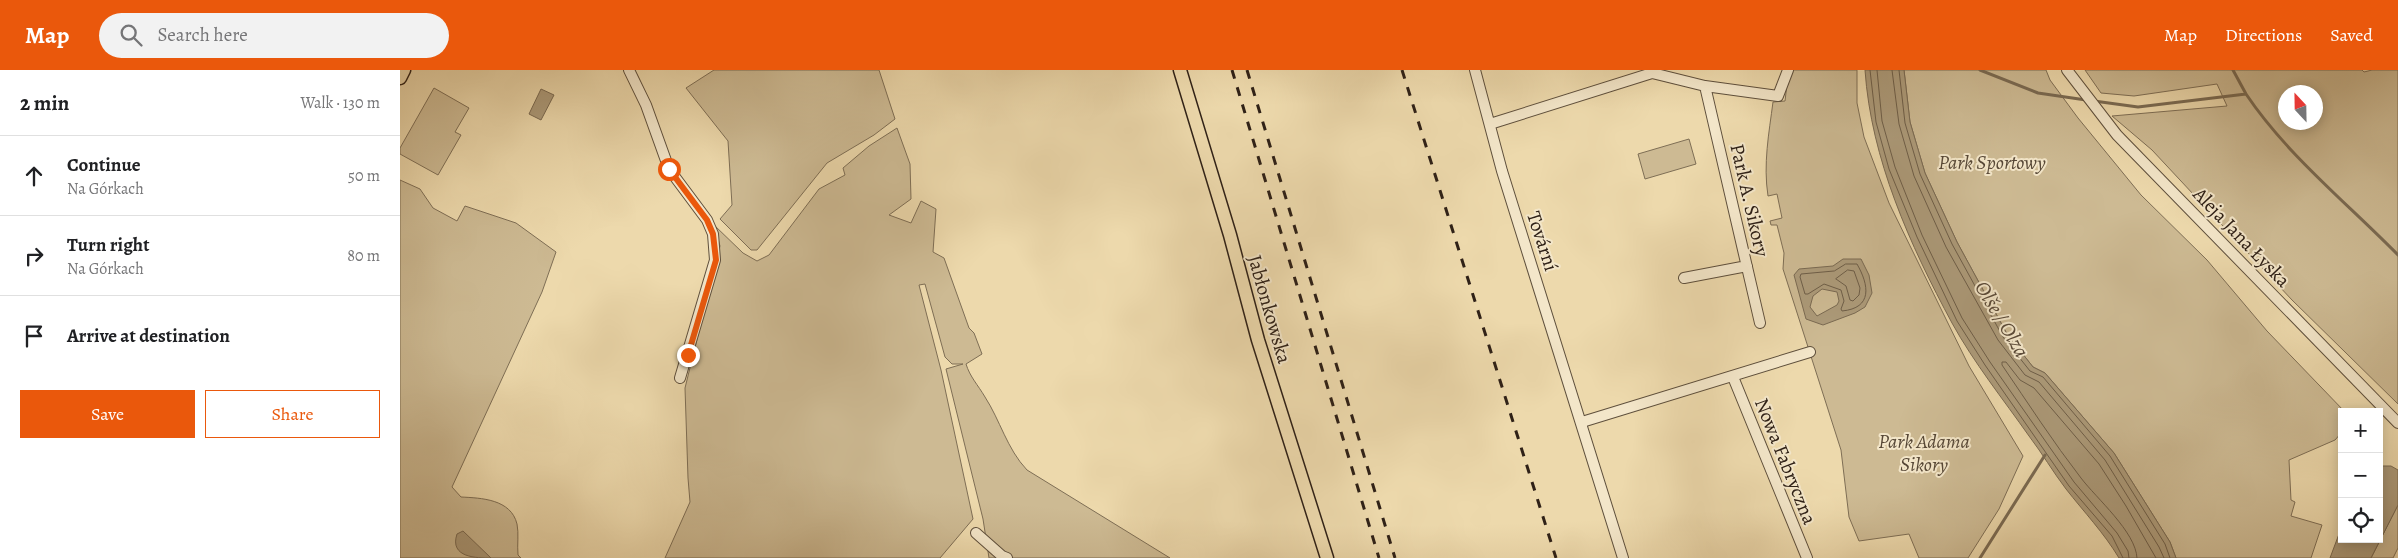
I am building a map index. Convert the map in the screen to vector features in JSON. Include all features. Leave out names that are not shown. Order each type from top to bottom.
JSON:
[{"type":"main road","points":[[400,78],[404,70]]},
{"type":"main road","name":"Jabłonkowska","points":[[1180,70],[1230,235],[1258,340],[1327,558]]},
{"type":"street","points":[[629,70],[646,105],[669,169],[707,220],[713,234],[716,260],[680,378]]},
{"type":"street","name":"Tovární","points":[[1475,70],[1505,181],[1623,558]]},
{"type":"street","points":[[1490,124],[1651,72],[1705,86],[1778,96],[1788,70]]},
{"type":"street","name":"Aleja Jana Łyska","points":[[2067,70],[2117,135],[2398,423]]},
{"type":"street","name":"Park A. Sikory","points":[[1705,86],[1760,323]]},
{"type":"street","points":[[1684,278],[1747,266]]},
{"type":"street","points":[[1582,422],[1810,352]]},
{"type":"street","name":"Nowa Fabryczna","points":[[1733,377],[1807,558]]},
{"type":"street","points":[[976,533],[1004,557]]},
{"type":"green space","points":[[714,70],[879,70],[895,119],[874,135],[827,163],[757,250],[751,250],[720,219],[732,205],[728,141],[686,88]]},
{"type":"green space","name":"Park Adama Sikory","points":[[1792,70],[1857,70],[1857,103],[1864,137],[1889,203],[1969,366],[2023,456],[1999,509],[1968,558],[1919,558],[1909,534],[1859,541],[1849,517],[1841,450],[1783,269],[1784,253],[1777,225],[1771,225],[1770,221],[1782,218],[1777,194],[1768,196],[1766,172],[1773,102],[1785,101],[1787,84]]},
{"type":"green space","name":"Park Sportowy","points":[[1904,70],[2046,70],[2050,80],[2078,118],[2141,195],[2207,260],[2267,331],[2341,408],[2338,408],[2338,437],[2335,440],[2289,460],[2291,500],[2295,502],[2291,516],[2322,525],[2311,558],[2176,558],[2170,542],[2114,453],[2045,373],[2033,367],[2007,334],[1957,242],[1925,173],[1910,122]]},
{"type":"green space","points":[[2085,70],[2362,70],[2364,72],[2372,70],[2398,70],[2398,404],[2292,300],[2152,150],[2112,116],[2227,106],[2217,84],[2134,96],[2101,93]]},
{"type":"green space","points":[[434,88],[469,108],[455,132],[461,135],[438,175],[400,154],[400,148]]},
{"type":"green space","points":[[897,128],[910,164],[911,199],[889,215],[911,223],[921,201],[936,209],[933,252],[944,258],[969,328],[974,333],[982,354],[966,364],[1014,453],[1027,470],[1170,558],[989,558],[983,519],[946,369],[963,364],[952,364],[945,357],[925,284],[919,285],[941,370],[973,519],[940,558],[665,558],[690,502],[685,388],[720,246],[714,225],[743,253],[757,261],[769,255],[819,189],[845,175],[843,168],[869,146]]},
{"type":"green space","points":[[1689,139],[1696,164],[1645,179],[1638,154]]},
{"type":"green space","points":[[400,180],[420,189],[433,208],[457,221],[465,206],[516,223],[556,252],[542,292],[452,487],[461,497],[494,501],[509,509],[517,524],[518,555],[521,558],[400,558]]},
{"type":"green space","points":[[2398,505],[2398,548],[2393,558],[2371,558],[2379,543],[2383,543],[2383,534]]},
{"type":"water","points":[[1865,70],[1904,70],[1910,122],[1925,173],[1957,242],[2007,334],[2033,367],[2045,373],[2114,453],[2170,542],[2176,558],[2119,558],[2061,483],[1970,352],[1936,293],[1895,201],[1875,136]]},
{"type":"water","points":[[541,89],[554,95],[541,120],[529,114]]},
{"type":"water","points":[[1843,259],[1861,259],[1869,275],[1872,293],[1865,307],[1855,313],[1823,325],[1806,319],[1794,275],[1799,269],[1833,266]],"holes":[[[1822,289],[1837,292],[1839,301],[1837,305],[1817,316],[1810,307],[1813,296]]]},
{"type":"water","points":[[2383,466],[2391,466],[2398,470],[2398,505],[2383,534]]},
{"type":"water","points":[[463,531],[491,558],[472,557],[461,552],[457,548],[456,542],[457,534]]},
{"type":"water","points":[[2338,537],[2338,543],[2379,543],[2371,558],[2330,558]]},
{"type":"waterway","points":[[1980,70],[2038,93],[2086,100]]},
{"type":"waterway","points":[[2233,70],[2246,94]]},
{"type":"waterway","points":[[2094,101],[2138,107],[2246,94],[2280,138],[2318,178],[2398,255]]},
{"type":"waterway","points":[[1980,558],[2045,455]]},
{"type":"railway","points":[[1232,70],[1379,558]]},
{"type":"railway","points":[[1247,70],[1395,558]]},
{"type":"railway","points":[[1402,70],[1556,558]]},
{"type":"route","points":[[669,169],[707,220],[713,234],[716,260],[688,355]]},
{"type":"water label","name":"Olše / Olza","points":[[2002,319]]}]
